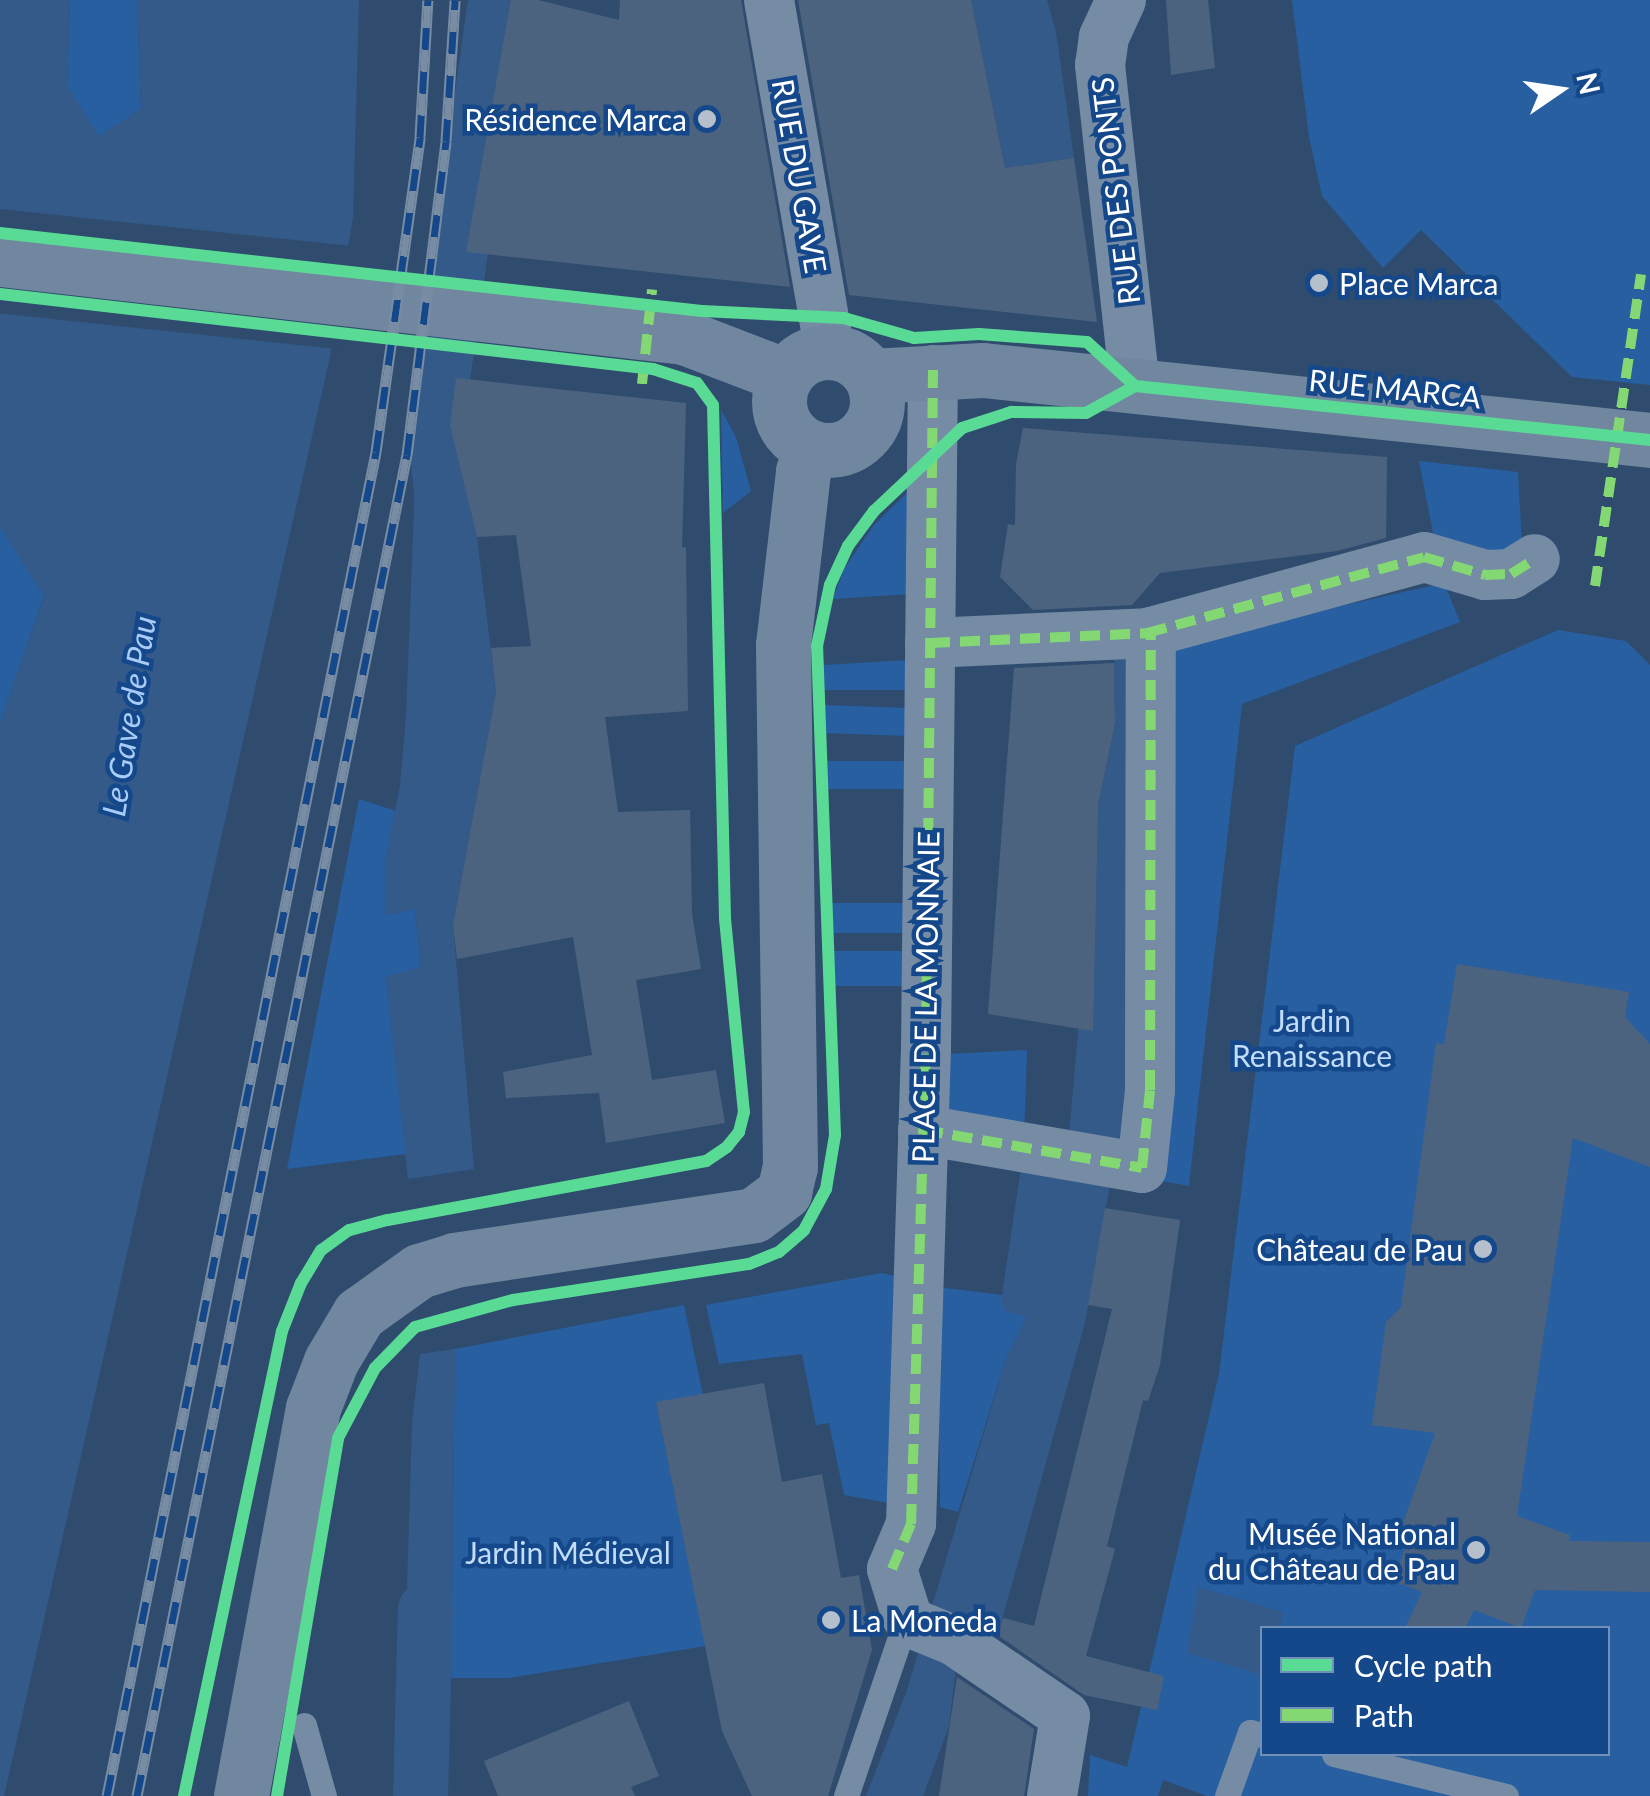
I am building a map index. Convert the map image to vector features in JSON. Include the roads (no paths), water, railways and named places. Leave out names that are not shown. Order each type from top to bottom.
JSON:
[{"type":"main road","points":[[0,259],[456,308],[684,338],[829,368],[877,405],[866,432],[842,448],[812,448],[800,441],[782,418],[780,390],[829,368]]},
{"type":"main road","name":"RUE MARCA","points":[[829,368],[983,370],[1650,440]]},
{"type":"main road","points":[[241,1796],[313,1408],[331,1361],[359,1314],[419,1270],[488,1253],[754,1215],[784,1192],[790,1167],[784,645],[803,471],[812,448]]},
{"type":"street","name":"RUE DU GAVE","points":[[769,0],[829,368]]},
{"type":"street","name":"RUE DES PONTS","points":[[1120,0],[1104,37],[1100,64],[1134,386]]},
{"type":"street","name":"PLACE DE LA MONNAIE","points":[[928,1630],[892,1569],[911,1524],[923,1130],[933,370]]},
{"type":"street","points":[[930,643],[1149,632],[1424,558],[1485,575],[1510,574],[1535,559]]},
{"type":"street","points":[[923,1130],[1142,1168],[1150,1090],[1149,632]]},
{"type":"street","points":[[928,1630],[1065,1716],[1052,1796]]},
{"type":"lane","points":[[846,1796],[928,1630]]},
{"type":"lane","points":[[304,1725],[324,1796]]},
{"type":"lane","points":[[1227,1796],[1250,1732],[1260,1734]]},
{"type":"lane","points":[[1342,1756],[1506,1796]]},
{"type":"water","name":"Le Gave de Pau","points":[[0,0],[70,0],[67,86],[99,136],[141,109],[137,0],[359,0],[353,218],[330,357],[4,1796],[0,1796],[0,723],[44,597],[0,526]]},
{"type":"water","points":[[971,0],[1047,0],[1056,32],[1074,158],[1005,168]]},
{"type":"water","points":[[450,425],[477,537],[496,692],[453,925],[474,1169],[408,1179],[386,977],[421,967],[415,909],[385,915],[385,863],[400,786],[406,716],[417,430]]},
{"type":"water","points":[[1127,645],[1134,1076],[1115,1156],[1068,1146],[1098,806],[1115,723],[1114,647]]},
{"type":"water","points":[[1021,1168],[1112,1173],[1085,1323],[1000,1627],[962,1617],[949,1726],[923,1796],[866,1796],[906,1693],[1006,1359],[1026,1317],[1003,1310],[1002,1295]]},
{"type":"water","points":[[455,1349],[451,1678],[404,1685],[412,1424],[420,1354]]},
{"type":"water","points":[[1198,1587],[1283,1612],[1280,1626],[1260,1626],[1260,1674],[1187,1653]]},
{"type":"water","points":[[401,1742],[447,1743],[446,1796],[400,1795]]},
{"type":"waterway","points":[[442,504],[435,428],[495,0]]},
{"type":"waterway","points":[[420,1796],[425,1609]]},
{"type":"railway","points":[[107,1796],[376,452],[420,137],[428,0]]},
{"type":"railway","points":[[137,1796],[407,455],[446,141],[455,0]]},
{"type":"place","name":"Résidence Marca","points":[[707,119]]},
{"type":"place","name":"Place Marca","points":[[1319,283]]},
{"type":"place","name":"Château de Pau","points":[[1483,1249]]},
{"type":"place","name":"Musée National du Château de Pau","points":[[1476,1550]]},
{"type":"place","name":"La Moneda","points":[[831,1620]]},
{"type":"park label","name":"Jardin Renaissance","points":[[1312,1037]]},
{"type":"park label","name":"Jardin Médieval","points":[[568,1552]]}]
